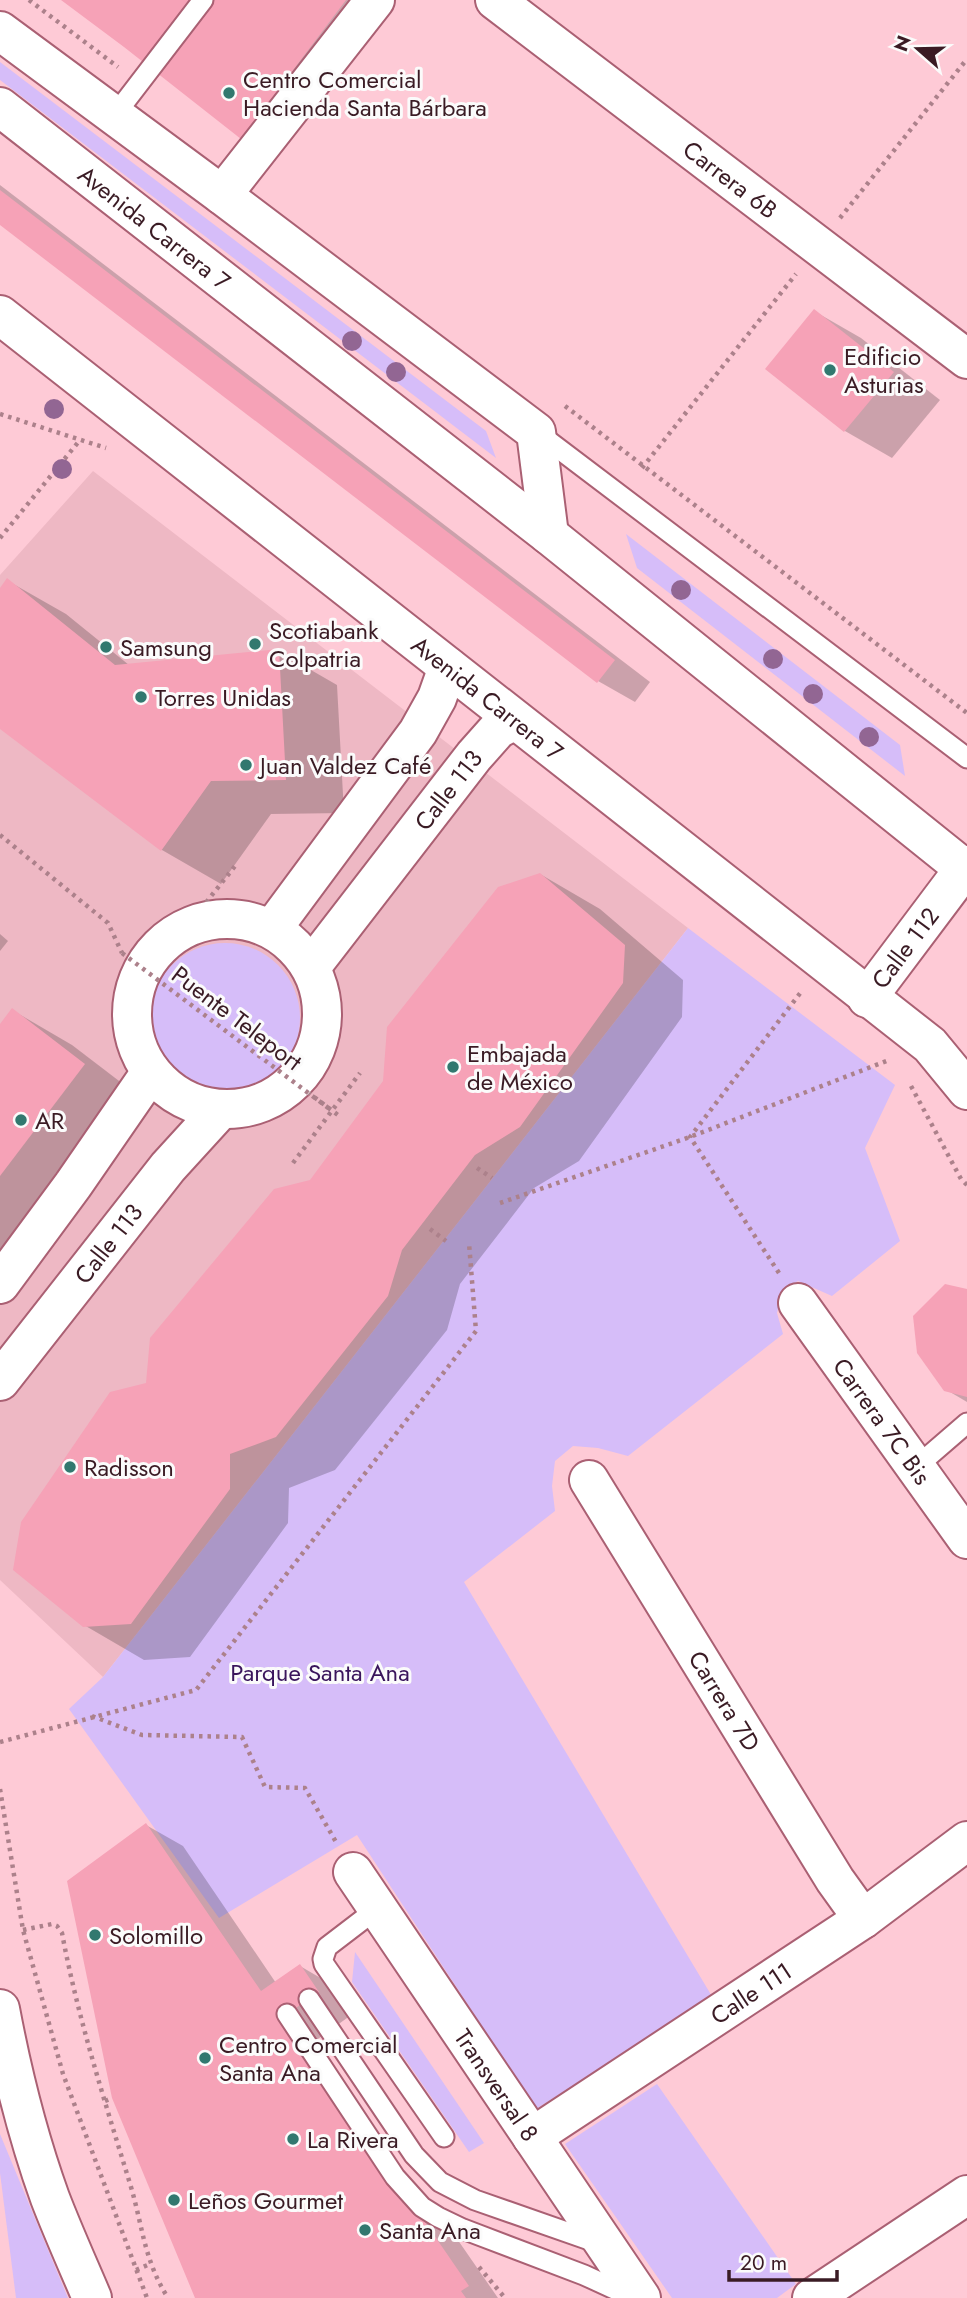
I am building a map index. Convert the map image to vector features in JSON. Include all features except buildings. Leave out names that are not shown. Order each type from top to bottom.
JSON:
[{"type":"street","points":[[222,195],[375,0]]},
{"type":"street","name":"Carrera 6B","points":[[495,0],[967,359]]},
{"type":"street","points":[[0,31],[536,432],[549,536]]},
{"type":"street","name":"Avenida Carrera 7","points":[[0,107],[549,536],[966,868]]},
{"type":"street","name":"Avenida Carrera 7","points":[[0,315],[930,1045],[967,1090]]},
{"type":"street","points":[[272,929],[418,732],[437,698],[448,667]]},
{"type":"street","name":"Calle 113","points":[[311,968],[474,756],[498,729],[514,720]]},
{"type":"street","name":"Calle 112","points":[[867,998],[966,868]]},
{"type":"street","points":[[213,919],[244,919],[272,929],[294,946],[311,968],[320,990],[323,1015],[319,1040],[310,1062],[294,1082],[273,1098],[247,1108],[220,1110],[194,1104],[170,1091],[151,1072],[138,1048],[132,1020],[134,993],[145,966],[162,945],[185,929],[213,919]]},
{"type":"street","points":[[0,1284],[151,1072]]},
{"type":"street","name":"Calle 113","points":[[0,1381],[168,1167],[220,1110]]},
{"type":"street","name":"Carrera 7C Bis","points":[[798,1303],[967,1539]]},
{"type":"street","name":"Carrera 7D","points":[[589,1480],[835,1880],[863,1919]]},
{"type":"street","name":"Calle 111","points":[[532,2137],[863,1919],[967,1841]]},
{"type":"street","name":"Transversal 8","points":[[353,1872],[641,2298]]},
{"type":"street","points":[[0,2009],[16,2084],[36,2152],[51,2198],[92,2298]]},
{"type":"street","points":[[812,2298],[967,2195]]},
{"type":"lane","points":[[114,116],[203,0]]},
{"type":"lane","points":[[0,341],[68,368]]},
{"type":"lane","points":[[536,432],[967,758]]},
{"type":"lane","points":[[916,1467],[967,1423]]},
{"type":"lane","points":[[378,1908],[327,1947],[324,1964],[444,2137]]},
{"type":"lane","points":[[309,1999],[414,2155],[440,2182],[475,2200],[606,2246]]},
{"type":"lane","points":[[287,2014],[395,2177],[422,2207],[463,2229],[584,2275],[634,2298]]},
{"type":"path","points":[[0,538],[80,440]]},
{"type":"path","name":"Puente Teleport","points":[[0,835],[108,923],[122,953],[331,1110]]},
{"type":"path","points":[[185,929],[234,866]]},
{"type":"path","points":[[690,1137],[811,979],[797,942]]},
{"type":"path","points":[[500,1203],[690,1137],[930,1045]]},
{"type":"path","points":[[293,1163],[360,1073]]},
{"type":"path","points":[[294,1082],[338,1115]]},
{"type":"path","points":[[690,1137],[798,1303]]},
{"type":"path","points":[[477,1168],[492,1178]]},
{"type":"path","points":[[430,1229],[446,1241]]},
{"type":"path","points":[[0,1742],[196,1690],[476,1331],[469,1243]]},
{"type":"path","points":[[92,1716],[142,1735],[242,1737],[265,1787],[305,1788],[353,1872]]},
{"type":"path","points":[[0,1789],[23,1930],[63,2074],[147,2298]]},
{"type":"path","points":[[23,1930],[52,1924],[60,1929],[80,2018],[136,2203],[142,2240],[150,2264],[168,2298]]},
{"type":"path","points":[[105,2101],[112,2098]]},
{"type":"path","points":[[136,2270],[150,2264]]},
{"type":"shaded area","points":[[93,471],[688,928],[103,1677],[0,1580],[0,575]]},
{"type":"green space","points":[[0,62],[486,431],[496,458],[0,80]]},
{"type":"green space","points":[[626,534],[900,745],[905,776],[637,568]]},
{"type":"green space","name":"Parque Santa Ana","points":[[688,928],[895,1085],[865,1148],[900,1241],[832,1296],[798,1281],[782,1291],[777,1313],[783,1334],[628,1456],[598,1448],[573,1446],[555,1461],[552,1486],[555,1511],[464,1582],[713,1998],[536,2109],[357,1835],[219,1918],[69,1709],[103,1677]]},
{"type":"green space","points":[[225,943],[254,949],[278,965],[294,989],[300,1018],[294,1047],[278,1071],[254,1087],[225,1093],[196,1087],[172,1071],[156,1047],[150,1018],[156,989],[172,965],[196,949]]},
{"type":"green space","points":[[355,1952],[484,2143],[469,2152],[352,1982]]},
{"type":"green space","points":[[657,2084],[796,2284],[777,2298],[672,2298],[565,2144]]},
{"type":"green space","points":[[0,2134],[68,2298],[16,2298],[0,2173]]},
{"type":"place","name":"Centro Comercial Hacienda Santa Bárbara","points":[[229,93]]},
{"type":"place","name":"Edificio Asturias","points":[[830,370]]},
{"type":"place","name":"Scotiabank Colpatria","points":[[255,644]]},
{"type":"place","name":"Samsung","points":[[106,647]]},
{"type":"place","name":"Torres Unidas","points":[[141,697]]},
{"type":"place","name":"Juan Valdez Café","points":[[246,765]]},
{"type":"place","name":"Embajada de México","points":[[453,1067]]},
{"type":"place","name":"AR","points":[[21,1120]]},
{"type":"place","name":"Radisson","points":[[70,1467]]},
{"type":"place","name":"Solomillo","points":[[95,1935]]},
{"type":"place","name":"Centro Comercial Santa Ana","points":[[205,2058]]},
{"type":"place","name":"La Rivera","points":[[293,2139]]},
{"type":"place","name":"Leños Gourmet","points":[[174,2200]]},
{"type":"place","name":"Santa Ana","points":[[365,2230]]}]
